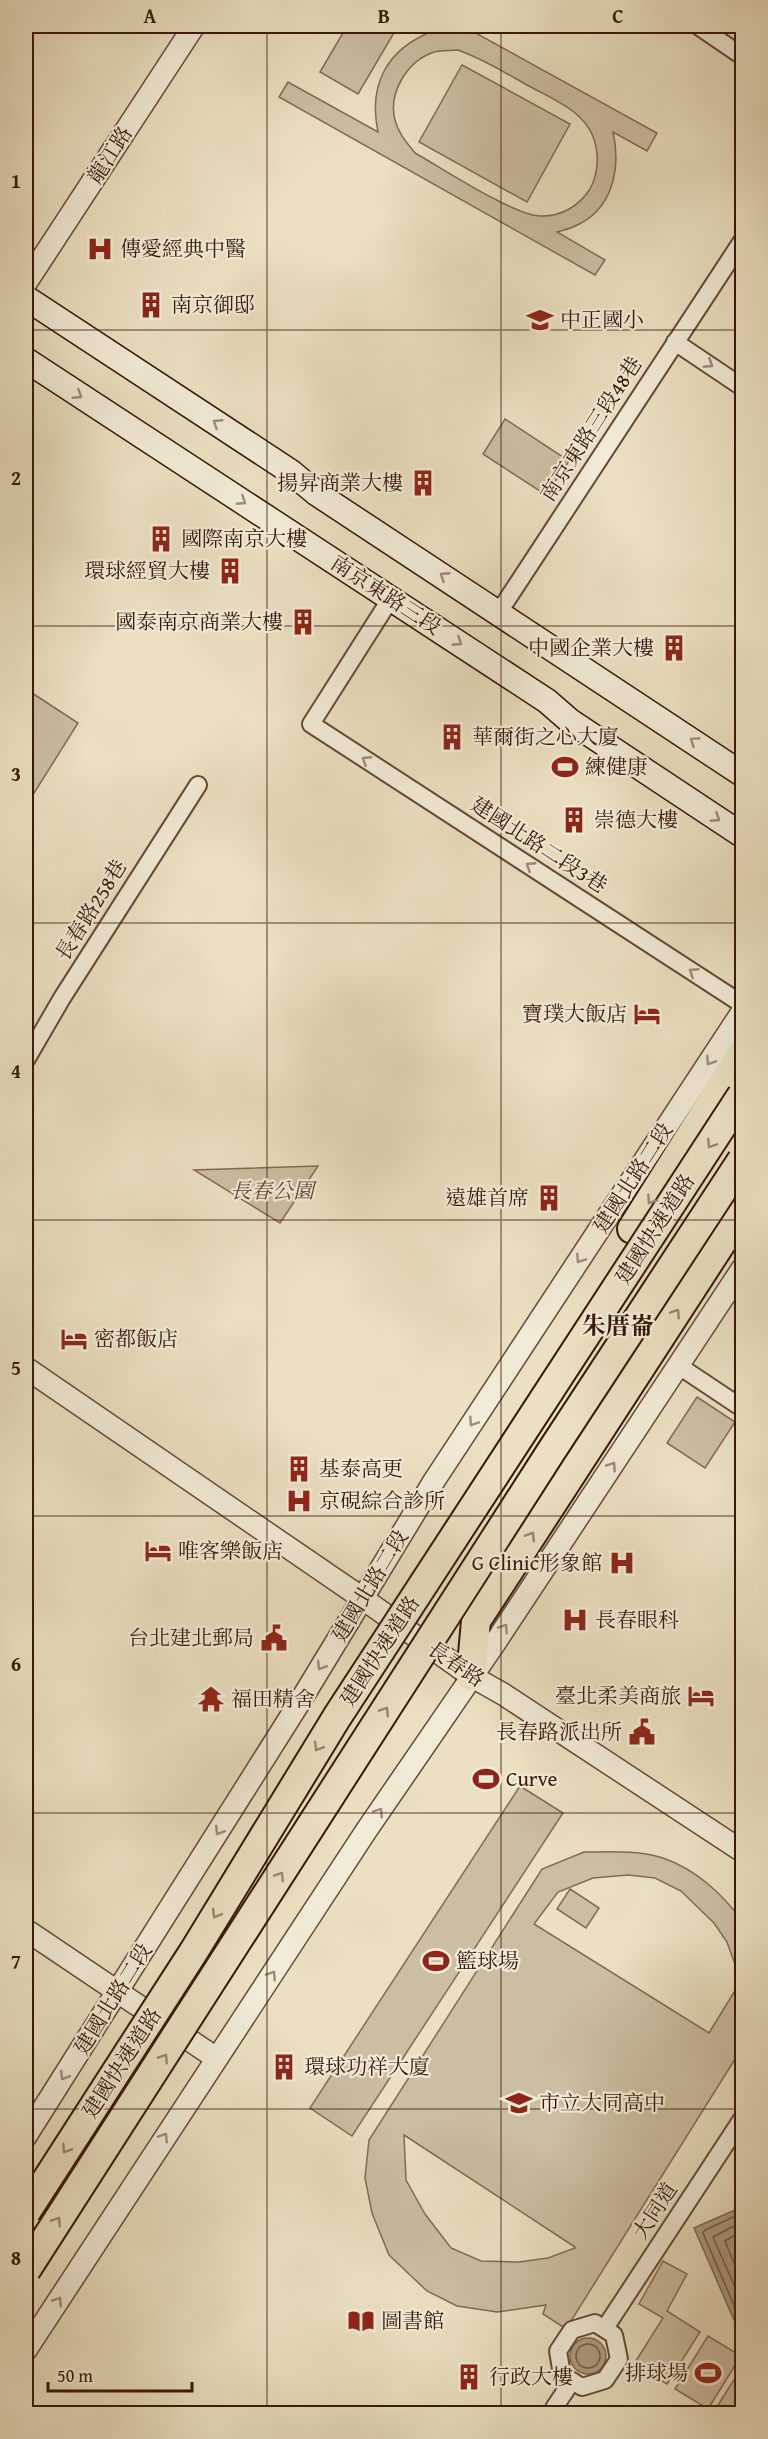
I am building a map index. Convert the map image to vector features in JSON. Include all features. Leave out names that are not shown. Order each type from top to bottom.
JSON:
[{"type":"highway","points":[[337,1716],[380,1623],[742,1054]]},
{"type":"highway","name":"建國快速道路","points":[[26,2212],[194,1951],[337,1716],[742,1095]]},
{"type":"highway","name":"建國快速道路","points":[[26,2270],[552,1450],[742,1160]]},
{"type":"highway","points":[[471,1676],[476,1621],[742,1211]]},
{"type":"main road","points":[[26,298],[291,472],[316,493],[742,774]]},
{"type":"main road","name":"南京東路三段","points":[[26,360],[547,700],[570,721],[742,835]]},
{"type":"street","name":"龍江路","points":[[26,283],[194,26]]},
{"type":"street","points":[[698,26],[742,56]]},
{"type":"street","name":"南京東路三段48巷","points":[[499,612],[742,241]]},
{"type":"street","points":[[675,342],[742,387]]},
{"type":"street","name":"建國北路二段3巷","points":[[391,598],[311,724],[742,1004]]},
{"type":"street","name":"長春路258巷","points":[[26,1060],[62,998],[198,784]]},
{"type":"street","name":"建國北路二段","points":[[26,2136],[296,1708],[441,1471],[742,1012]]},
{"type":"street","points":[[26,2350],[216,2058],[742,1269]]},
{"type":"street","points":[[679,1366],[742,1408]]},
{"type":"street","name":"長春路","points":[[26,1368],[362,1598],[471,1676],[742,1851]]},
{"type":"street","points":[[26,1930],[216,2058]]},
{"type":"street","name":"大同道","points":[[605,2328],[742,2119]]},
{"type":"street","points":[[595,2323],[605,2328],[614,2335],[619,2359],[605,2380],[582,2387],[562,2374],[558,2351],[572,2330],[595,2323]]},
{"type":"street","points":[[554,2408],[572,2380]]},
{"type":"green space","points":[[347,26],[398,26],[358,94],[320,72]]},
{"type":"green space","points":[[424,26],[463,26],[657,133],[647,151],[613,132],[615,173],[606,199],[588,219],[557,232],[605,260],[595,275],[279,97],[288,82],[378,132],[376,98],[384,70],[404,48],[433,31]],"holes":[[[458,50],[562,104],[582,119],[594,140],[597,163],[590,189],[575,205],[555,215],[528,214],[496,200],[415,153],[403,138],[396,125],[394,99],[408,70],[424,56],[434,52]]]},
{"type":"green space","points":[[462,65],[570,124],[527,202],[419,142]]},
{"type":"green space","points":[[505,419],[569,461],[546,495],[483,454]]},
{"type":"green space","points":[[26,689],[78,723],[26,806]]},
{"type":"green space","name":"長春公園","points":[[318,1166],[280,1223],[194,1170]]},
{"type":"green space","points":[[697,1397],[735,1422],[705,1468],[667,1443]]},
{"type":"green space","name":"籃球場","points":[[520,1786],[563,1813],[352,2136],[310,2108]]},
{"type":"green space","points":[[584,1852],[653,1855],[675,1863],[697,1876],[726,1901],[742,1921],[742,2048],[566,2329],[543,2314],[546,2305],[497,2312],[457,2306],[427,2291],[389,2255],[372,2213],[365,2178],[369,2140],[542,1869]],"holes":[[[628,1875],[655,1878],[681,1891],[714,1923],[727,1942],[741,1981],[709,2033],[534,1924],[558,1892],[593,1878]],[[404,2135],[575,2247],[575,2248],[548,2258],[519,2262],[481,2261],[451,2248],[425,2214],[406,2180]]]},
{"type":"green space","points":[[570,1889],[599,1908],[586,1928],[557,1909]]},
{"type":"green space","name":"排球場","points":[[663,2261],[687,2274],[667,2311],[700,2332],[667,2384],[634,2364],[663,2318],[639,2304]]},
{"type":"green space","name":"排球場","points":[[708,2336],[741,2356],[708,2409],[675,2389]]},
{"type":"green space","name":"排球場","points":[[742,2367],[742,2413],[713,2413]]},
{"type":"water","points":[[742,2207],[742,2316],[734,2320],[694,2228]]},
{"type":"water","points":[[588,2338],[601,2343],[606,2356],[601,2369],[588,2374],[575,2369],[570,2356],[575,2343]]},
{"type":"place","name":"傳愛經典中醫","points":[[100,249]]},
{"type":"place","name":"南京御邸","points":[[151,305]]},
{"type":"place","name":"中正國小","points":[[540,320]]},
{"type":"place","name":"揚昇商業大樓","points":[[423,483]]},
{"type":"place","name":"國際南京大樓","points":[[161,539]]},
{"type":"place","name":"環球經貿大樓","points":[[230,571]]},
{"type":"place","name":"國泰南京商業大樓","points":[[303,622]]},
{"type":"place","name":"中國企業大樓","points":[[674,648]]},
{"type":"place","name":"華爾街之心大廈","points":[[452,737]]},
{"type":"place","name":"練健康","points":[[565,767]]},
{"type":"place","name":"崇德大樓","points":[[574,820]]},
{"type":"place","name":"寶璞大飯店","points":[[647,1014]]},
{"type":"place","name":"遠雄首席","points":[[549,1198]]},
{"type":"place","name":"密都飯店","points":[[74,1339]]},
{"type":"place","name":"基泰高更","points":[[299,1469]]},
{"type":"place","name":"京硯綜合診所","points":[[299,1501]]},
{"type":"place","name":"唯客樂飯店","points":[[158,1551]]},
{"type":"place","name":"G Clinic形象館","points":[[622,1563]]},
{"type":"place","name":"長春眼科","points":[[575,1620]]},
{"type":"place","name":"台北建北郵局","points":[[274,1638]]},
{"type":"place","name":"臺北柔美商旅","points":[[701,1696]]},
{"type":"place","name":"福田精舍","points":[[211,1699]]},
{"type":"place","name":"長春路派出所","points":[[642,1732]]},
{"type":"place","name":"Curve","points":[[486,1779]]},
{"type":"place","name":"籃球場","points":[[436,1961]]},
{"type":"place","name":"環球功祥大廈","points":[[284,2067]]},
{"type":"place","name":"市立大同高中","points":[[519,2103]]},
{"type":"place","name":"圖書館","points":[[361,2321]]},
{"type":"place","name":"排球場","points":[[708,2373]]},
{"type":"place","name":"行政大樓","points":[[469,2377]]},
{"type":"district","name":"朱厝崙","points":[[618,1326]]}]
